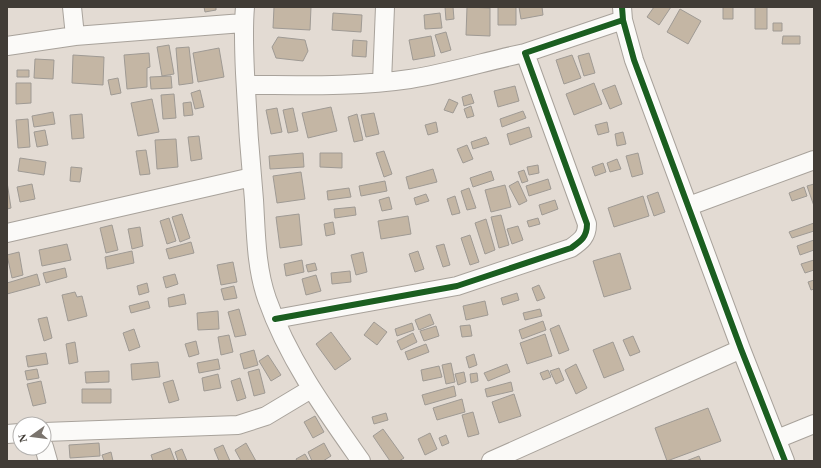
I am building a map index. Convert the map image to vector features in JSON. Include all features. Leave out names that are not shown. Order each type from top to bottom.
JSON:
[{"type":"street","points":[[72,7],[75,36]]},
{"type":"street","points":[[382,82],[385,7]]},
{"type":"street","points":[[246,85],[345,85],[411,79],[526,52],[623,14],[634,60],[741,348],[785,461]]},
{"type":"street","points":[[7,46],[244,15],[246,85],[252,177],[259,266],[266,298],[275,319],[311,389],[361,461]]},
{"type":"street","points":[[275,319],[457,286],[571,248],[582,240],[587,233],[587,224],[526,52]]},
{"type":"street","points":[[689,206],[814,160]]},
{"type":"street","points":[[7,233],[252,177]]},
{"type":"street","points":[[491,461],[741,348]]},
{"type":"street","points":[[52,432],[238,425],[266,416],[311,389]]},
{"type":"street","points":[[777,439],[814,424]]},
{"type":"building","points":[[204,7],[216,7],[216,10],[205,12]]},
{"type":"building","points":[[274,7],[311,7],[310,30],[273,28]]},
{"type":"building","points":[[445,7],[453,7],[454,19],[446,20]]},
{"type":"building","points":[[467,7],[490,8],[490,36],[466,35]]},
{"type":"building","points":[[498,7],[516,7],[516,25],[498,25]]},
{"type":"building","points":[[519,7],[542,7],[543,15],[521,19]]},
{"type":"building","points":[[654,7],[671,7],[659,25],[647,17]]},
{"type":"building","points":[[723,7],[733,7],[733,19],[723,19]]},
{"type":"building","points":[[755,7],[767,7],[767,29],[755,29]]},
{"type":"building","points":[[680,9],[701,21],[688,44],[667,32]]},
{"type":"building","points":[[333,13],[362,15],[361,32],[332,30]]},
{"type":"building","points":[[440,13],[442,28],[425,29],[424,15]]},
{"type":"building","points":[[773,23],[782,23],[782,31],[773,31]]},
{"type":"building","points":[[446,32],[451,50],[441,53],[435,35]]},
{"type":"building","points":[[431,36],[435,56],[413,60],[409,40]]},
{"type":"building","points":[[783,36],[800,36],[800,44],[782,44]]},
{"type":"building","points":[[278,37],[305,40],[308,51],[303,61],[276,58],[272,47]]},
{"type":"building","points":[[353,40],[367,41],[366,57],[352,56]]},
{"type":"building","points":[[169,45],[174,74],[162,76],[157,47]]},
{"type":"building","points":[[189,47],[193,83],[179,85],[176,48]]},
{"type":"building","points":[[219,48],[224,77],[198,82],[193,53]]},
{"type":"building","points":[[149,53],[150,67],[147,68],[147,87],[127,89],[124,55]]},
{"type":"building","points":[[589,53],[595,73],[584,76],[578,56]]},
{"type":"building","points":[[73,55],[104,57],[103,85],[72,83]]},
{"type":"building","points":[[572,55],[581,78],[564,84],[556,60]]},
{"type":"building","points":[[35,59],[54,60],[53,79],[34,78]]},
{"type":"building","points":[[17,70],[29,70],[29,77],[17,77]]},
{"type":"building","points":[[171,76],[172,88],[151,89],[150,77]]},
{"type":"building","points":[[118,78],[121,93],[111,95],[108,80]]},
{"type":"building","points":[[16,83],[31,83],[31,103],[16,104]]},
{"type":"building","points":[[594,83],[602,104],[574,115],[566,94]]},
{"type":"building","points":[[615,85],[622,104],[610,109],[602,90]]},
{"type":"building","points":[[515,86],[519,101],[498,107],[494,91]]},
{"type":"building","points":[[200,90],[204,107],[195,109],[191,93]]},
{"type":"building","points":[[174,94],[176,118],[163,119],[161,95]]},
{"type":"building","points":[[471,94],[474,103],[464,106],[462,97]]},
{"type":"building","points":[[152,99],[159,132],[138,136],[131,103]]},
{"type":"building","points":[[449,99],[458,103],[453,113],[444,110]]},
{"type":"building","points":[[191,102],[193,115],[184,116],[183,103]]},
{"type":"building","points":[[471,106],[474,116],[467,118],[464,109]]},
{"type":"building","points":[[331,107],[337,131],[308,138],[302,113]]},
{"type":"building","points":[[277,108],[282,132],[271,134],[266,110]]},
{"type":"building","points":[[293,108],[298,131],[288,133],[283,110]]},
{"type":"building","points":[[523,111],[526,118],[502,127],[500,119]]},
{"type":"building","points":[[53,112],[55,124],[34,127],[32,116]]},
{"type":"building","points":[[374,113],[379,134],[366,137],[361,115]]},
{"type":"building","points":[[82,114],[84,138],[72,139],[70,115]]},
{"type":"building","points":[[357,114],[363,140],[354,142],[348,117]]},
{"type":"building","points":[[28,119],[30,147],[18,148],[16,120]]},
{"type":"building","points":[[436,122],[438,132],[428,135],[425,125]]},
{"type":"building","points":[[607,122],[609,132],[598,135],[595,125]]},
{"type":"building","points":[[529,127],[532,137],[510,145],[507,134]]},
{"type":"building","points":[[45,130],[48,145],[37,147],[34,132]]},
{"type":"building","points":[[623,132],[626,144],[617,146],[615,134]]},
{"type":"building","points":[[199,136],[202,159],[191,161],[188,137]]},
{"type":"building","points":[[486,137],[489,144],[473,149],[471,142]]},
{"type":"building","points":[[176,139],[178,167],[157,169],[155,140]]},
{"type":"building","points":[[467,145],[473,159],[463,163],[457,149]]},
{"type":"building","points":[[146,150],[150,174],[140,175],[136,151]]},
{"type":"building","points":[[384,151],[392,174],[384,177],[376,153]]},
{"type":"building","points":[[303,153],[304,167],[270,169],[269,156]]},
{"type":"building","points":[[320,153],[342,153],[342,168],[320,167]]},
{"type":"building","points":[[638,153],[643,174],[632,177],[626,156]]},
{"type":"building","points":[[20,158],[46,162],[44,175],[18,171]]},
{"type":"building","points":[[617,159],[621,169],[610,172],[607,163]]},
{"type":"building","points":[[603,163],[606,172],[595,176],[592,167]]},
{"type":"building","points":[[538,165],[539,173],[529,175],[527,167]]},
{"type":"building","points":[[71,167],[82,168],[80,182],[70,181]]},
{"type":"building","points":[[433,169],[437,182],[409,189],[406,177]]},
{"type":"building","points":[[524,170],[528,181],[522,183],[518,172]]},
{"type":"building","points":[[491,171],[494,180],[473,187],[470,178]]},
{"type":"building","points":[[301,172],[305,199],[277,203],[273,176]]},
{"type":"building","points":[[548,179],[551,189],[529,196],[526,186]]},
{"type":"building","points":[[385,181],[387,191],[361,196],[359,186]]},
{"type":"building","points":[[518,181],[527,201],[519,205],[509,186]]},
{"type":"building","points":[[7,182],[11,208],[7,209]]},
{"type":"building","points":[[32,184],[35,199],[20,202],[17,187]]},
{"type":"building","points":[[814,184],[814,206],[807,186]]},
{"type":"building","points":[[505,185],[511,207],[491,212],[485,190]]},
{"type":"building","points":[[804,187],[807,196],[792,201],[789,193]]},
{"type":"building","points":[[349,188],[351,197],[328,200],[327,191]]},
{"type":"building","points":[[469,188],[476,208],[467,210],[461,191]]},
{"type":"building","points":[[658,192],[665,212],[654,216],[647,196]]},
{"type":"building","points":[[426,194],[429,201],[416,205],[414,198]]},
{"type":"building","points":[[455,196],[460,213],[452,215],[447,199]]},
{"type":"building","points":[[643,196],[649,216],[614,227],[608,208]]},
{"type":"building","points":[[389,197],[392,209],[382,211],[379,200]]},
{"type":"building","points":[[555,200],[558,209],[542,215],[539,205]]},
{"type":"building","points":[[355,207],[356,215],[335,218],[334,209]]},
{"type":"building","points":[[182,214],[190,238],[180,242],[172,217]]},
{"type":"building","points":[[299,214],[302,245],[280,248],[276,217]]},
{"type":"building","points":[[501,215],[509,245],[499,248],[491,217]]},
{"type":"building","points":[[408,216],[411,234],[381,239],[378,221]]},
{"type":"building","points":[[169,218],[176,241],[167,244],[160,221]]},
{"type":"building","points":[[538,218],[540,224],[529,227],[527,221]]},
{"type":"building","points":[[486,219],[495,250],[485,254],[475,223]]},
{"type":"building","points":[[333,222],[335,234],[326,236],[324,224]]},
{"type":"building","points":[[814,223],[814,231],[792,238],[789,232]]},
{"type":"building","points":[[112,225],[118,250],[106,253],[100,228]]},
{"type":"building","points":[[518,226],[523,240],[512,244],[507,229]]},
{"type":"building","points":[[140,227],[143,246],[132,249],[128,229]]},
{"type":"building","points":[[470,235],[479,262],[470,265],[461,238]]},
{"type":"building","points":[[814,240],[814,250],[800,255],[797,246]]},
{"type":"building","points":[[191,242],[194,253],[169,259],[166,249]]},
{"type":"building","points":[[67,244],[71,260],[42,266],[39,250]]},
{"type":"building","points":[[444,244],[450,265],[443,267],[436,246]]},
{"type":"building","points":[[132,251],[134,263],[107,269],[105,257]]},
{"type":"building","points":[[418,251],[424,269],[415,272],[409,254]]},
{"type":"building","points":[[19,252],[23,275],[12,278],[7,255]]},
{"type":"building","points":[[363,252],[367,272],[356,275],[351,255]]},
{"type":"building","points":[[620,253],[631,289],[604,297],[593,261]]},
{"type":"building","points":[[302,260],[304,272],[286,276],[284,264]]},
{"type":"building","points":[[814,260],[814,270],[805,273],[801,264]]},
{"type":"building","points":[[233,262],[237,282],[221,285],[217,265]]},
{"type":"building","points":[[315,263],[317,270],[308,272],[306,265]]},
{"type":"building","points":[[65,268],[67,277],[46,283],[43,273]]},
{"type":"building","points":[[350,271],[351,282],[332,284],[331,273]]},
{"type":"building","points":[[37,274],[40,285],[7,294],[7,283]]},
{"type":"building","points":[[175,274],[178,284],[166,288],[163,277]]},
{"type":"building","points":[[316,275],[321,291],[306,295],[302,279]]},
{"type":"building","points":[[814,280],[814,289],[811,290],[808,282]]},
{"type":"building","points":[[147,283],[149,292],[139,295],[137,286]]},
{"type":"building","points":[[539,285],[545,298],[537,301],[532,288]]},
{"type":"building","points":[[234,286],[237,298],[224,300],[221,289]]},
{"type":"building","points":[[75,292],[77,297],[82,296],[87,316],[68,321],[62,295]]},
{"type":"building","points":[[517,293],[519,300],[503,305],[501,298]]},
{"type":"building","points":[[184,294],[186,304],[169,307],[168,298]]},
{"type":"building","points":[[148,301],[150,308],[131,313],[129,306]]},
{"type":"building","points":[[485,301],[488,315],[466,320],[463,306]]},
{"type":"building","points":[[239,309],[246,335],[235,337],[228,312]]},
{"type":"building","points":[[540,309],[542,316],[525,320],[523,313]]},
{"type":"building","points":[[218,311],[219,329],[198,330],[197,313]]},
{"type":"building","points":[[430,314],[434,324],[419,330],[415,320]]},
{"type":"building","points":[[47,317],[52,338],[44,341],[38,319]]},
{"type":"building","points":[[543,321],[546,330],[522,339],[519,330]]},
{"type":"building","points":[[374,322],[387,332],[377,345],[364,335]]},
{"type":"building","points":[[412,323],[414,330],[397,336],[395,329]]},
{"type":"building","points":[[470,325],[472,336],[462,337],[460,326]]},
{"type":"building","points":[[559,325],[569,350],[559,354],[550,329]]},
{"type":"building","points":[[436,326],[439,336],[424,341],[420,331]]},
{"type":"building","points":[[134,329],[140,347],[129,351],[123,333]]},
{"type":"building","points":[[331,332],[351,359],[335,370],[316,344]]},
{"type":"building","points":[[413,333],[417,342],[401,350],[397,341]]},
{"type":"building","points":[[545,334],[552,356],[527,364],[520,343]]},
{"type":"building","points":[[229,335],[233,352],[221,355],[218,337]]},
{"type":"building","points":[[633,336],[640,352],[630,356],[623,340]]},
{"type":"building","points":[[196,341],[199,354],[189,357],[185,344]]},
{"type":"building","points":[[75,342],[78,362],[69,364],[66,344]]},
{"type":"building","points":[[613,342],[624,370],[604,378],[593,350]]},
{"type":"building","points":[[426,344],[429,352],[408,360],[405,352]]},
{"type":"building","points":[[254,350],[258,365],[244,369],[240,354]]},
{"type":"building","points":[[46,353],[48,364],[28,367],[26,356]]},
{"type":"building","points":[[474,354],[477,365],[469,368],[466,357]]},
{"type":"building","points":[[268,355],[281,375],[271,381],[259,361]]},
{"type":"building","points":[[218,359],[220,369],[199,373],[197,363]]},
{"type":"building","points":[[158,362],[160,377],[132,380],[131,364]]},
{"type":"building","points":[[451,363],[455,382],[446,384],[442,365]]},
{"type":"building","points":[[507,364],[510,372],[488,381],[484,373]]},
{"type":"building","points":[[576,364],[587,388],[576,394],[565,370]]},
{"type":"building","points":[[439,366],[442,377],[423,381],[421,370]]},
{"type":"building","points":[[559,368],[564,380],[556,384],[550,371]]},
{"type":"building","points":[[37,369],[39,378],[27,380],[25,371]]},
{"type":"building","points":[[259,369],[265,393],[254,396],[248,372]]},
{"type":"building","points":[[548,370],[551,377],[543,380],[540,373]]},
{"type":"building","points":[[109,371],[109,382],[86,383],[85,372]]},
{"type":"building","points":[[464,372],[466,382],[458,385],[455,374]]},
{"type":"building","points":[[477,373],[478,381],[471,383],[470,374]]},
{"type":"building","points":[[218,374],[221,388],[204,391],[202,378]]},
{"type":"building","points":[[240,378],[246,398],[237,401],[231,381]]},
{"type":"building","points":[[173,380],[179,400],[169,403],[163,383]]},
{"type":"building","points":[[41,381],[46,403],[33,406],[27,384]]},
{"type":"building","points":[[511,382],[513,391],[487,397],[485,389]]},
{"type":"building","points":[[454,386],[456,396],[425,405],[422,395]]},
{"type":"building","points":[[82,389],[111,389],[111,403],[82,403]]},
{"type":"building","points":[[514,394],[521,416],[499,423],[492,402]]},
{"type":"building","points":[[462,399],[465,412],[437,420],[433,408]]},
{"type":"building","points":[[708,408],[721,441],[667,461],[655,428]]},
{"type":"building","points":[[473,412],[479,434],[468,437],[462,415]]},
{"type":"building","points":[[386,413],[388,420],[374,424],[372,417]]},
{"type":"building","points":[[315,416],[324,432],[313,438],[304,422]]},
{"type":"building","points":[[383,429],[404,458],[399,461],[390,461],[373,436]]},
{"type":"building","points":[[430,433],[437,449],[425,455],[418,439]]},
{"type":"building","points":[[446,435],[449,443],[442,446],[439,438]]},
{"type":"building","points":[[99,443],[100,456],[70,458],[69,445]]},
{"type":"building","points":[[246,443],[256,461],[241,461],[235,450]]},
{"type":"building","points":[[324,443],[331,456],[323,461],[312,461],[308,452]]},
{"type":"building","points":[[223,445],[230,461],[219,461],[214,449]]},
{"type":"building","points":[[170,448],[175,461],[153,461],[151,455]]},
{"type":"building","points":[[182,449],[187,461],[178,461],[175,452]]},
{"type":"building","points":[[111,452],[113,461],[104,461],[102,455]]},
{"type":"building","points":[[305,454],[309,461],[297,461],[296,459]]},
{"type":"building","points":[[699,456],[701,461],[686,461]]},
{"type":"cycle path","points":[[622,7],[623,20],[634,60],[741,349],[785,461]]},
{"type":"cycle path","points":[[275,319],[457,286],[571,248],[578,243],[585,235],[587,224],[525,53],[623,20]]}]
